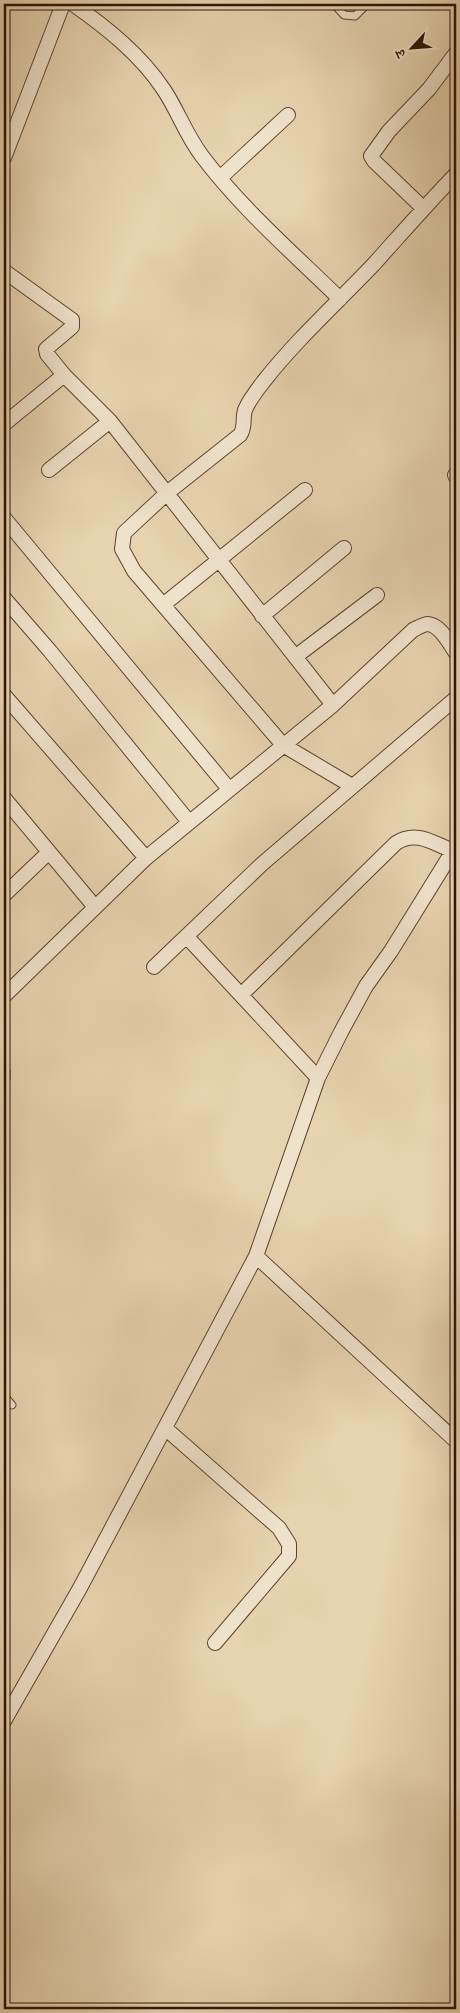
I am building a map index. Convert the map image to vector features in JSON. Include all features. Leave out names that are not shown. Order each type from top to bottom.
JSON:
[{"type":"street","points":[[4,158],[63,4]]},
{"type":"street","points":[[73,4],[138,57],[150,70],[165,92],[185,132],[202,157],[236,197],[340,299]]},
{"type":"street","points":[[423,208],[374,161],[372,156],[389,131],[429,89],[456,53]]},
{"type":"street","points":[[220,178],[288,115]]},
{"type":"street","points":[[352,786],[283,745],[134,571],[122,549],[124,533],[166,493],[240,435],[244,429],[244,412],[248,403],[264,381],[316,322],[340,299],[456,174]]},
{"type":"street","points":[[4,271],[72,320],[72,327],[46,349],[47,354],[64,375],[110,421],[333,705]]},
{"type":"street","points":[[4,424],[64,375]]},
{"type":"street","points":[[48,470],[110,421]]},
{"type":"street","points":[[163,605],[305,490]]},
{"type":"street","points":[[5,519],[229,789]]},
{"type":"street","points":[[262,616],[344,548]]},
{"type":"street","points":[[295,657],[377,595]]},
{"type":"street","points":[[4,598],[50,651],[189,822]]},
{"type":"street","points":[[4,996],[146,858],[333,705],[413,630],[427,624],[438,629],[456,654]]},
{"type":"street","points":[[4,695],[146,858]]},
{"type":"street","points":[[154,967],[262,864],[456,698]]},
{"type":"street","points":[[4,798],[95,907]]},
{"type":"street","points":[[4,1721],[80,1588],[256,1256],[318,1078],[366,986],[391,951],[455,848],[415,836],[404,837],[241,995]]},
{"type":"street","points":[[4,895],[48,853]]},
{"type":"street","points":[[187,937],[318,1078]]},
{"type":"street","points":[[256,1256],[456,1441]]},
{"type":"street","points":[[165,1428],[279,1528],[289,1544],[288,1556],[215,1643]]},
{"type":"lane","points":[[334,4],[344,15],[355,16],[367,4]]},
{"type":"lane","points":[[4,1068],[6,1078],[4,1080]]},
{"type":"lane","points":[[4,1396],[12,1405]]}]
